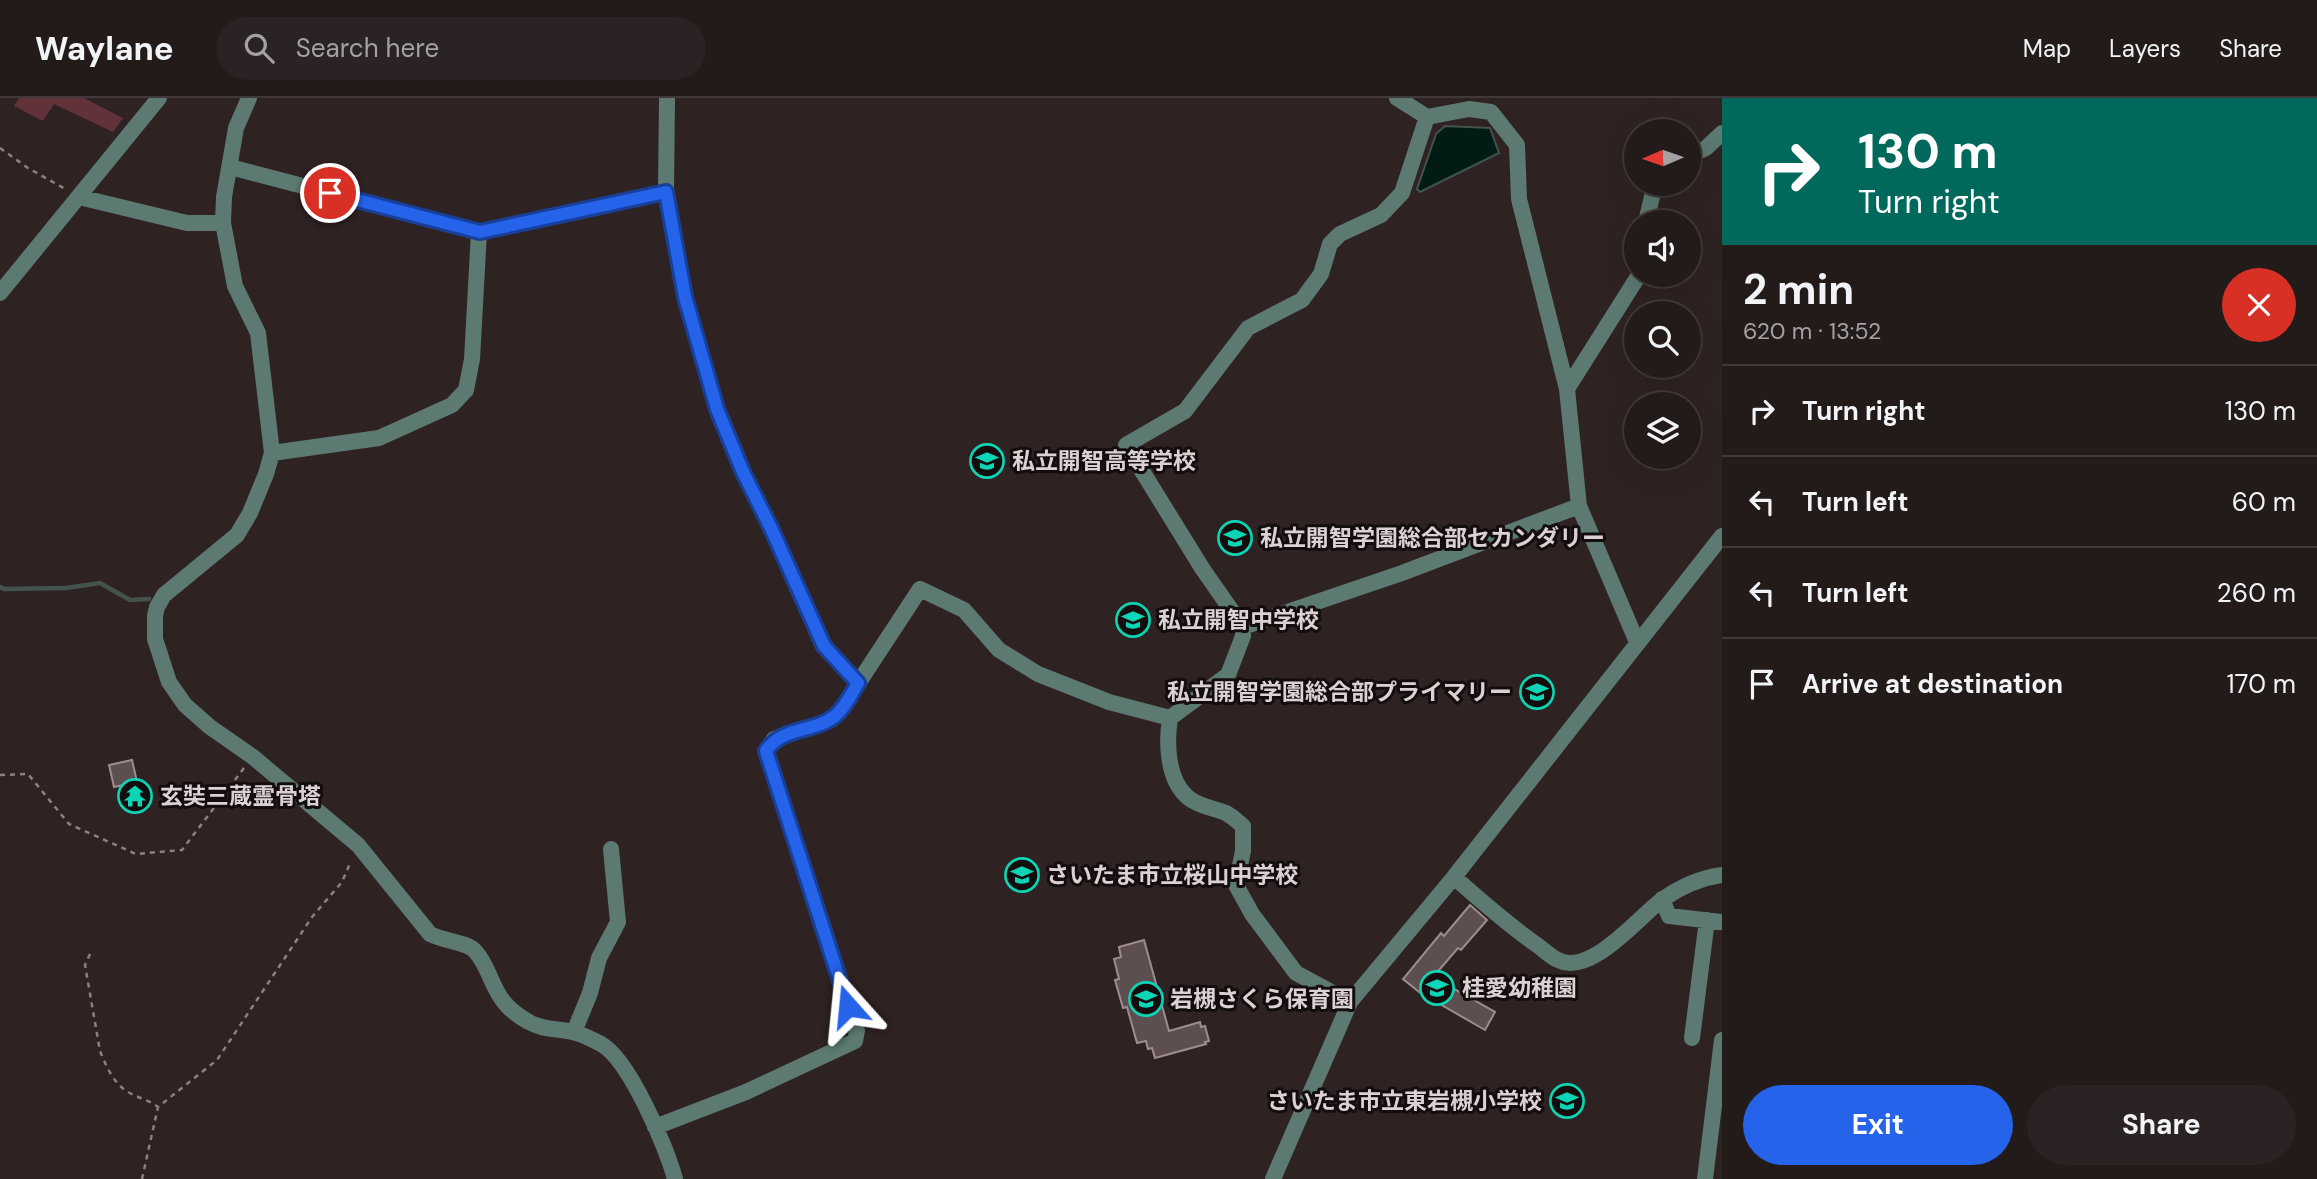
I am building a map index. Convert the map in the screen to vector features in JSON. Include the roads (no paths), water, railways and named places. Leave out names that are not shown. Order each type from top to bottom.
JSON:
[{"type":"street","points":[[0,293],[159,98]]},
{"type":"street","points":[[249,98],[236,128],[222,223],[235,286],[258,333],[272,453],[250,513],[237,535],[164,595],[157,607],[156,639],[169,682],[186,705],[210,727],[253,757],[358,845],[430,934],[441,940],[472,947],[486,964],[503,1002],[529,1022],[552,1031],[574,1032],[604,1045],[628,1074],[670,1159],[675,1179]]},
{"type":"street","points":[[667,98],[666,192],[685,297],[717,409],[743,472],[824,646],[858,683]]},
{"type":"street","points":[[1396,98],[1427,117],[1493,105],[1517,145],[1519,199],[1567,389],[1579,506],[1637,642]]},
{"type":"street","points":[[1350,1002],[1296,973],[1252,914],[1236,885],[1243,851],[1243,826],[1228,814],[1190,799],[1175,784],[1167,739],[1170,718],[1228,675],[1243,636],[1243,627],[1202,568],[1126,445],[1185,411],[1248,328],[1303,300],[1321,274],[1330,244],[1340,234],[1381,215],[1395,202],[1402,193],[1427,117]]},
{"type":"street","points":[[1701,150],[1722,133]]},
{"type":"street","points":[[230,167],[480,232],[666,192]]},
{"type":"street","points":[[79,197],[187,223],[222,223]]},
{"type":"street","points":[[272,453],[379,438],[452,405],[466,390],[472,359],[480,232]]},
{"type":"street","points":[[1567,389],[1631,287]]},
{"type":"street","points":[[1243,627],[1402,573],[1579,506]]},
{"type":"street","points":[[1273,1179],[1350,1002],[1454,877],[1722,536]]},
{"type":"street","points":[[655,1127],[746,1092],[855,1041],[856,1031],[766,751],[774,739],[827,721],[838,714],[920,589],[964,610],[999,650],[1038,674],[1110,702],[1170,718]]},
{"type":"street","points":[[574,1032],[590,993],[599,958],[618,922],[611,849]]},
{"type":"street","points":[[1454,877],[1515,930],[1558,961],[1572,965],[1583,962],[1614,942],[1662,899],[1699,878],[1722,875]]},
{"type":"street","points":[[1662,899],[1669,916],[1715,921],[1688,1037],[1722,1040],[1715,1157],[1705,1179]]},
{"type":"waterway","points":[[0,587],[66,588],[100,583],[130,600],[149,599]]},
{"type":"place","name":"私立開智高等学校","points":[[987,461]]},
{"type":"place","name":"私立開智学園総合部セカンダリー","points":[[1235,538]]},
{"type":"place","name":"私立開智中学校","points":[[1133,620]]},
{"type":"place","name":"私立開智学園総合部プライマリー","points":[[1537,692]]},
{"type":"place","name":"玄奘三蔵霊骨塔","points":[[135,796]]},
{"type":"place","name":"さいたま市立桜山中学校","points":[[1022,875]]},
{"type":"place","name":"桂愛幼稚園","points":[[1437,988]]},
{"type":"place","name":"岩槻さくら保育園","points":[[1146,999]]},
{"type":"place","name":"さいたま市立東岩槻小学校","points":[[1567,1101]]}]
